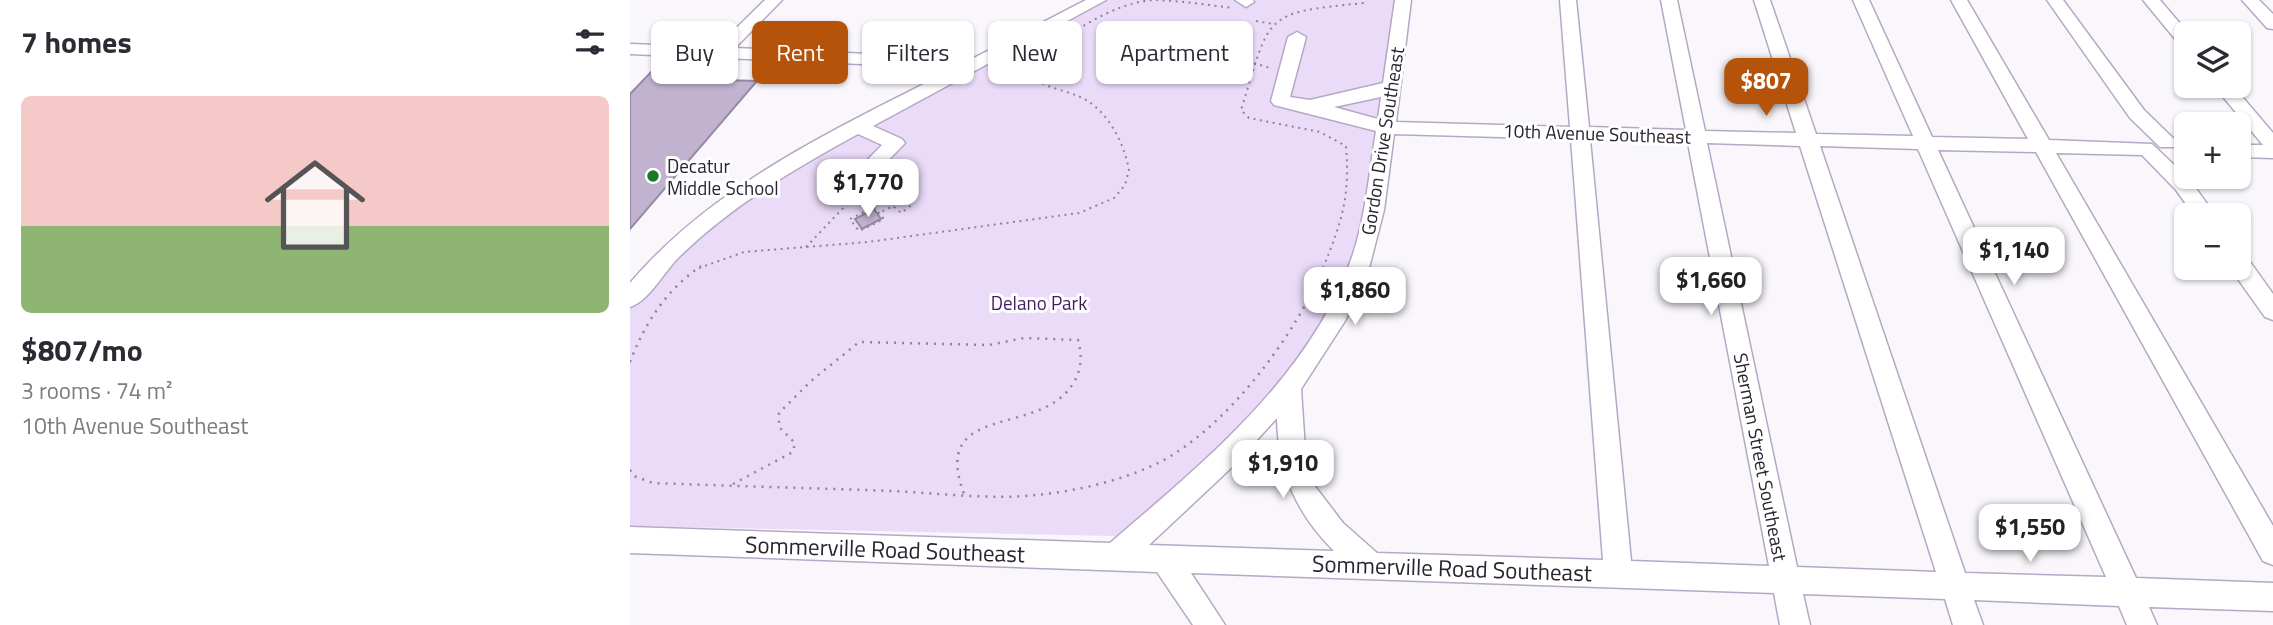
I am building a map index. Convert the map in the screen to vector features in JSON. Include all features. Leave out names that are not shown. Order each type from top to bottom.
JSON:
[{"type":"street","points":[[738,36],[774,0]]},
{"type":"street","points":[[974,65],[1098,0]]},
{"type":"street","name":"Gordon Drive Southeast","points":[[1116,556],[1236,448],[1289,388],[1323,341],[1358,270],[1372,219],[1403,0]]},
{"type":"street","points":[[1568,0],[1618,574]]},
{"type":"street","name":"Sherman Street Southeast","points":[[1668,0],[1796,625]]},
{"type":"street","points":[[1762,0],[1968,625]]},
{"type":"street","points":[[1861,0],[2142,625]]},
{"type":"street","points":[[1959,0],[2273,552]]},
{"type":"street","points":[[2055,0],[2163,149],[2196,203]]},
{"type":"street","points":[[2151,0],[2174,27]]},
{"type":"street","points":[[2250,0],[2273,24]]},
{"type":"street","name":"10th Avenue Southeast","points":[[1297,37],[1280,101],[1310,106],[1386,128],[2163,149]]},
{"type":"street","points":[[630,49],[651,50]]},
{"type":"street","points":[[738,53],[862,58]]},
{"type":"street","points":[[630,298],[684,239],[742,192],[857,126],[937,84]]},
{"type":"street","points":[[1310,106],[1343,98],[1373,96],[1392,86]]},
{"type":"street","points":[[2233,98],[2273,145]]},
{"type":"street","points":[[852,189],[895,143],[857,126]]},
{"type":"street","points":[[2251,151],[2273,152]]},
{"type":"street","points":[[2251,280],[2273,311]]},
{"type":"street","points":[[1289,388],[1292,458],[1298,478],[1317,514],[1330,531],[1371,565]]},
{"type":"street","name":"Sommerville Road Southeast","points":[[630,540],[2273,597]]},
{"type":"street","points":[[1164,558],[1210,625]]},
{"type":"path","points":[[630,470],[634,475],[653,483],[1032,496],[1087,489],[1161,461],[1226,413],[1279,345],[1327,262],[1342,214],[1350,162],[1346,146],[1335,138],[1249,118],[1241,110],[1254,63],[1273,24],[1292,11],[1315,5],[1364,3],[1367,0]]},
{"type":"path","points":[[630,362],[636,344],[654,316],[689,275],[700,267],[737,253],[1049,217],[1089,210],[1108,202],[1127,181],[1129,170],[1117,138],[1099,109],[1086,100],[1026,75],[1030,62],[1110,10],[1130,2],[1172,1],[1228,9],[1244,1]]},
{"type":"path","points":[[1256,21],[1273,24]]},
{"type":"path","points":[[1254,63],[1270,68]]},
{"type":"path","points":[[806,247],[852,189],[895,195],[904,192],[913,204],[901,213],[893,206],[879,213]]},
{"type":"path","points":[[874,207],[884,219],[859,231],[850,219],[874,207],[879,191]]},
{"type":"path","points":[[730,485],[793,452],[795,443],[779,427],[779,413],[811,381],[859,342],[989,345],[1024,338],[1078,340],[1083,355],[1077,378],[1062,400],[1034,413],[986,426],[960,446],[954,464],[964,494]]},
{"type":"green space","name":"Delano Park","points":[[1108,0],[1395,0],[1362,233],[1324,327],[1272,397],[1218,455],[1116,536],[630,526],[630,309],[702,233],[785,174],[952,84],[974,84],[974,72],[988,65],[988,84],[1082,84],[1082,21],[1069,21]]},
{"type":"building","name":"Decatur Middle School","points":[[651,72],[651,84],[738,84],[738,80],[752,81],[754,84],[630,229],[630,94]]},
{"type":"building","points":[[874,209],[881,219],[862,229],[855,219]]},
{"type":"place","name":"Decatur Middle School","points":[[653,176]]}]
